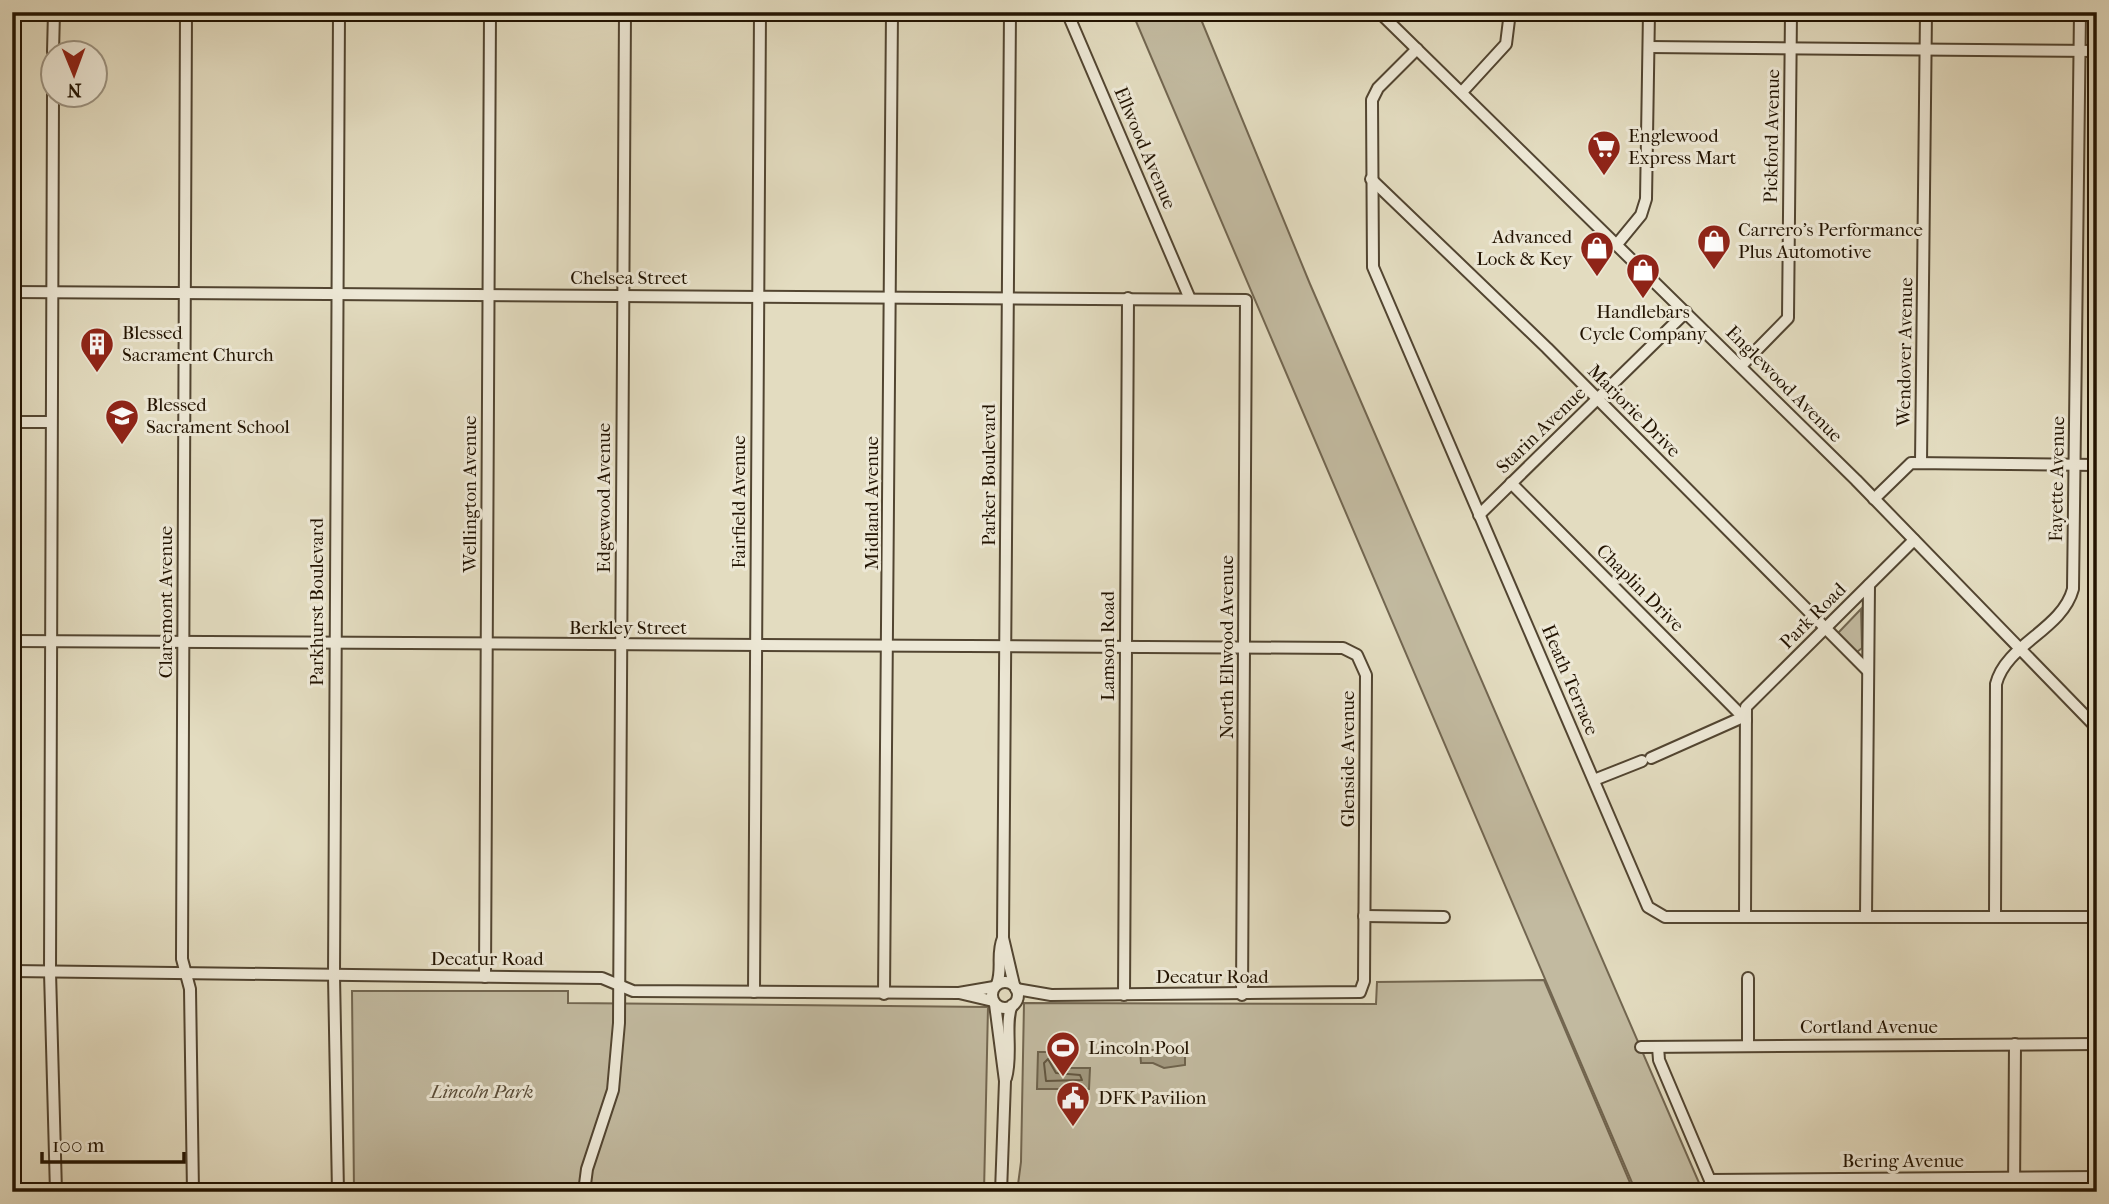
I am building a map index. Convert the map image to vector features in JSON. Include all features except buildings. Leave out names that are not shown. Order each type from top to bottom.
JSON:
[{"type":"street","points":[[53,38],[54,12]]},
{"type":"street","name":"Claremont Avenue","points":[[186,12],[182,959],[190,989],[193,1192]]},
{"type":"street","name":"Parkhurst Boulevard","points":[[338,1192],[334,976],[339,12]]},
{"type":"street","name":"Wellington Avenue","points":[[485,977],[490,12]]},
{"type":"street","name":"Edgewood Avenue","points":[[584,1192],[587,1169],[613,1090],[618,983],[625,12]]},
{"type":"street","name":"Fairfield Avenue","points":[[754,992],[760,12]]},
{"type":"street","name":"Midland Avenue","points":[[884,994],[892,12]]},
{"type":"street","name":"Parker Boulevard","points":[[1001,1192],[1006,1081],[1011,1049],[1008,1018],[1014,1004],[1015,987],[1003,938],[1010,12]]},
{"type":"street","name":"Ellwood Avenue","points":[[1067,12],[1190,299]]},
{"type":"street","name":"Englewood Avenue","points":[[1379,12],[1618,243],[1874,499],[2097,728]]},
{"type":"street","points":[[1462,92],[1506,44],[1510,12]]},
{"type":"street","points":[[1618,243],[1641,215],[1646,200],[1649,12]]},
{"type":"street","name":"Pickford Avenue","points":[[1741,366],[1788,318],[1791,12]]},
{"type":"street","name":"Wendover Avenue","points":[[1921,463],[1926,12]]},
{"type":"street","name":"Fayette Avenue","points":[[1995,917],[1996,684],[2003,668],[2071,598],[2080,12]]},
{"type":"street","points":[[1649,47],[2097,51]]},
{"type":"street","name":"Heath Terrace","points":[[1417,50],[1375,93],[1371,106],[1373,267],[1652,912],[1665,917],[2097,917]]},
{"type":"street","points":[[53,108],[49,642],[50,972],[56,1192]]},
{"type":"street","name":"Marjorie Drive","points":[[1371,179],[1598,400],[1868,671]]},
{"type":"street","name":"Chelsea Street","points":[[12,292],[1246,300]]},
{"type":"street","name":"Lamson Road","points":[[1124,995],[1128,298]]},
{"type":"street","name":"North Ellwood Avenue","points":[[1242,995],[1246,300]]},
{"type":"street","name":"Starin Avenue","points":[[1479,514],[1686,312]]},
{"type":"street","points":[[12,422],[51,422]]},
{"type":"street","points":[[1874,499],[1911,463],[2097,465]]},
{"type":"street","name":"Chaplin Drive","points":[[1511,483],[1745,719]]},
{"type":"street","name":"Park Road","points":[[1745,719],[1746,707],[1914,540]]},
{"type":"street","points":[[1866,917],[1869,585]]},
{"type":"street","name":"Berkley Street","points":[[12,641],[1244,648]]},
{"type":"street","name":"Glenside Avenue","points":[[1244,648],[1343,648],[1357,655],[1365,667],[1364,981]]},
{"type":"street","points":[[1594,780],[1745,719],[1745,917]]},
{"type":"street","points":[[1364,916],[1444,917]]},
{"type":"street","name":"Parker Boulevard","points":[[1003,938],[999,947],[1001,971],[995,985],[994,1002],[1006,1081]]},
{"type":"street","name":"Decatur Road","points":[[12,971],[602,978],[633,990],[884,994],[959,993],[995,985]]},
{"type":"street","points":[[1748,978],[1748,1045]]},
{"type":"street","points":[[995,985],[1004,981],[1015,987]]},
{"type":"street","name":"Decatur Road","points":[[1015,987],[1051,995],[1354,994],[1360,992],[1364,981]]},
{"type":"street","name":"Decatur Road","points":[[959,993],[994,1002]]},
{"type":"street","name":"Decatur Road","points":[[1014,1004],[1051,995]]},
{"type":"street","points":[[994,1002],[1005,1008],[1014,1004]]},
{"type":"street","points":[[2014,1192],[2015,1044]]},
{"type":"street","name":"Cortland Avenue","points":[[1641,1048],[2097,1044]]},
{"type":"street","points":[[1658,1047],[1659,1060],[1715,1192]]},
{"type":"street","name":"Bering Avenue","points":[[1710,1180],[2097,1177]]},
{"type":"green space","points":[[1132,12],[1198,12],[1310,284],[1703,1192],[1636,1192]]},
{"type":"green space","points":[[1861,609],[1862,648],[1857,652],[1838,633]]},
{"type":"green space","points":[[1544,980],[1634,1192],[1017,1192],[1021,1162],[1024,1003],[1376,1004],[1377,982]]},
{"type":"green space","name":"Lincoln Park","points":[[352,991],[568,991],[568,1003],[988,1007],[984,1192],[354,1192]]},
{"type":"water","points":[[1163,1045],[1185,1048],[1185,1065],[1164,1068],[1153,1063],[1141,1063],[1140,1050],[1155,1050]]},
{"type":"water","name":"Lincoln Pool","points":[[1038,1052],[1059,1052],[1059,1068],[1090,1068],[1089,1089],[1037,1089]]},
{"type":"place","name":"Englewood Express Mart","points":[[1604,177]]},
{"type":"place","name":"Carrero's Performance Plus Automotive","points":[[1714,271]]},
{"type":"place","name":"Advanced Lock & Key","points":[[1597,278]]},
{"type":"place","name":"Handlebars Cycle Company","points":[[1643,300]]},
{"type":"place","name":"Blessed Sacrament Church","points":[[97,374]]},
{"type":"place","name":"Blessed Sacrament School","points":[[122,446]]},
{"type":"place","name":"Lincoln Pool","points":[[1063,1078]]},
{"type":"place","name":"DFK Pavilion","points":[[1073,1128]]}]
